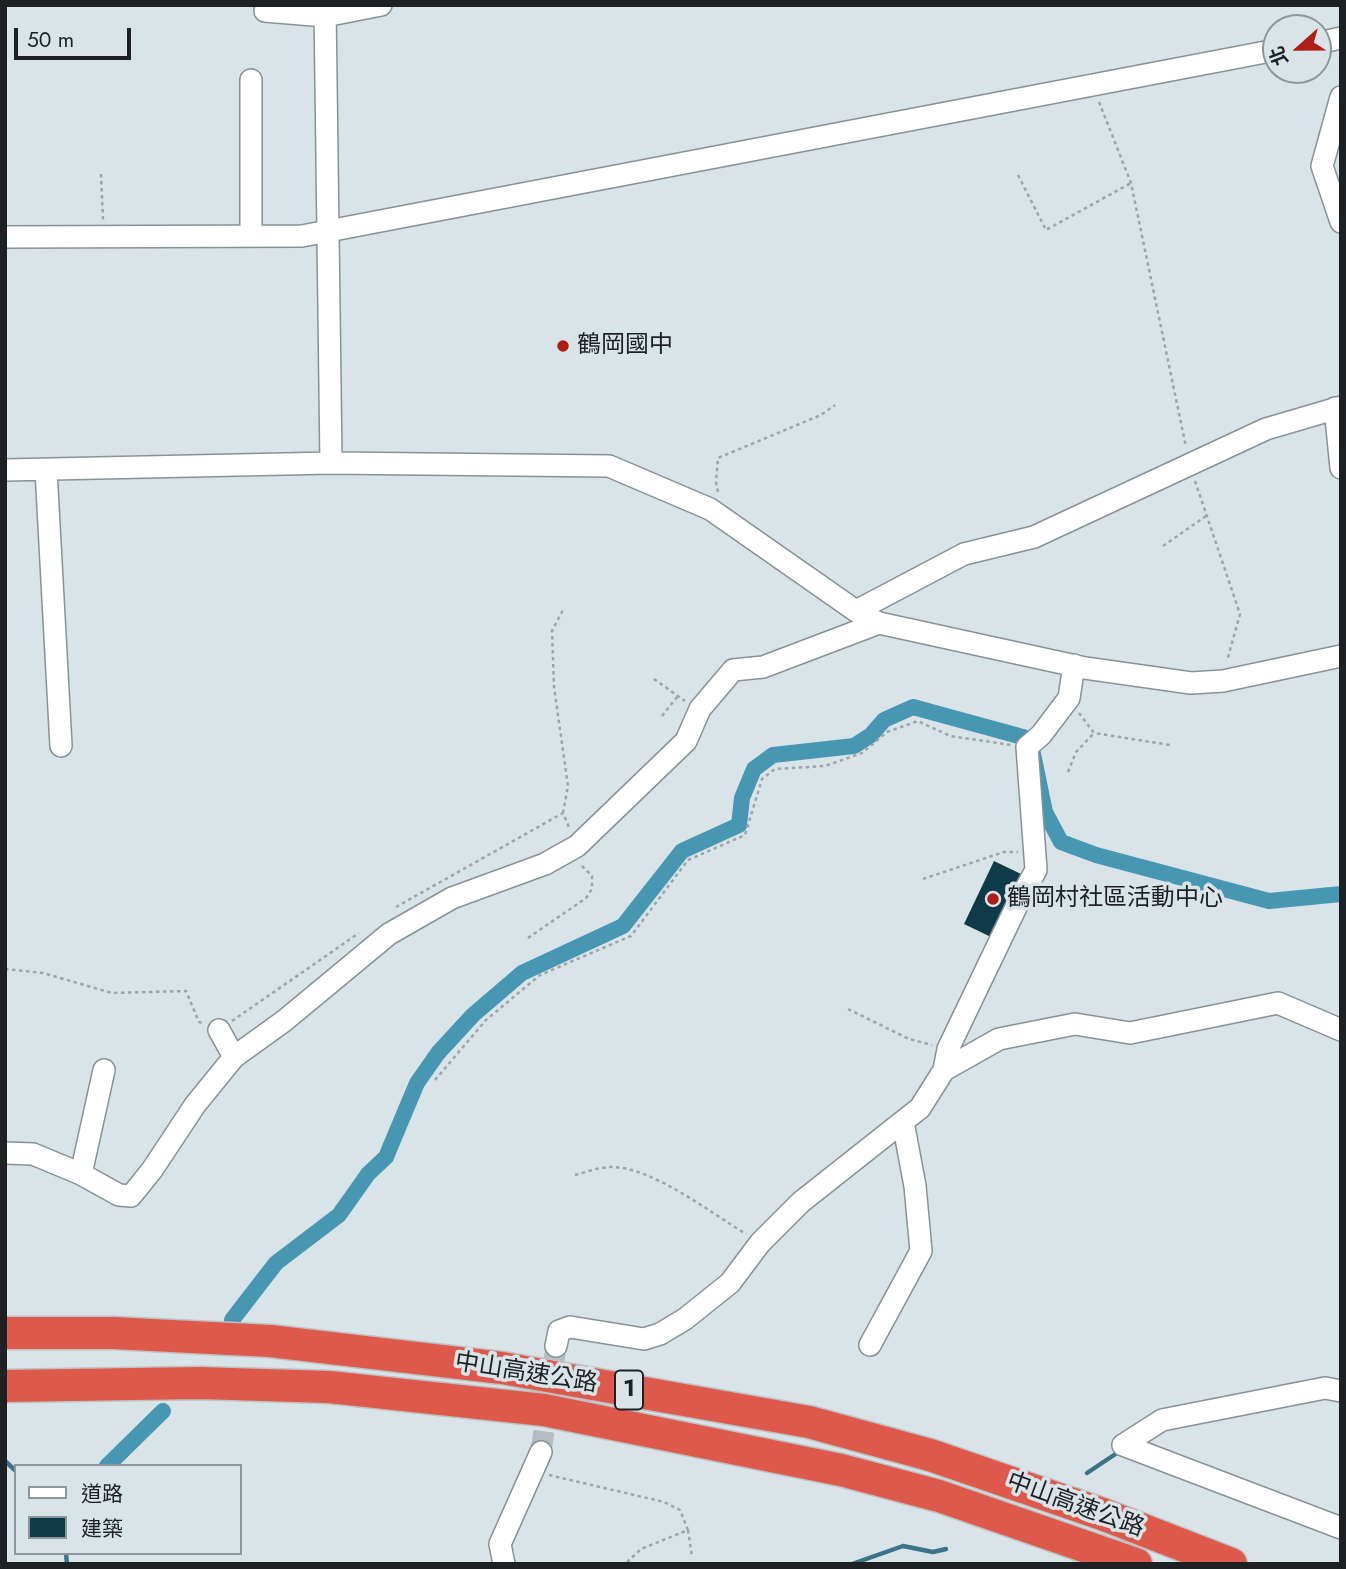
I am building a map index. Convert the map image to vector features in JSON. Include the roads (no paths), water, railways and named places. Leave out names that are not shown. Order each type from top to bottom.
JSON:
[{"type":"highway","name":"中山高速公路","points":[[5,1333],[113,1333],[270,1341],[502,1368],[809,1422],[930,1455],[1102,1514],[1231,1564]]},
{"type":"highway","name":"中山高速公路","points":[[5,1386],[199,1382],[330,1387],[544,1410],[841,1470],[939,1496],[1136,1564]]},
{"type":"street","points":[[265,10],[325,11],[381,5]]},
{"type":"street","points":[[325,11],[331,463]]},
{"type":"street","points":[[5,237],[302,236],[1262,53]]},
{"type":"street","points":[[251,80],[251,236]]},
{"type":"street","points":[[1341,97],[1322,166],[1341,222]]},
{"type":"street","points":[[856,611],[964,554],[1034,537],[1266,429],[1338,407],[1341,468]]},
{"type":"street","points":[[5,470],[331,463],[609,466],[710,509],[856,611],[879,623],[1074,665],[1191,683],[1223,681],[1341,656]]},
{"type":"street","points":[[46,470],[61,746]]},
{"type":"street","points":[[5,1153],[33,1154],[81,1174],[119,1195],[131,1196],[152,1170],[195,1105],[234,1056],[284,1021],[389,934],[452,898],[545,864],[573,848],[686,741],[700,709],[733,670],[763,667],[879,623]]},
{"type":"street","points":[[555,1346],[559,1331],[570,1327],[644,1339],[660,1335],[685,1319],[730,1283],[761,1243],[801,1202],[920,1108],[944,1070],[948,1049],[1036,870],[1027,747],[1041,735],[1069,698],[1074,665]]},
{"type":"street","points":[[944,1070],[999,1039],[1075,1024],[1130,1033],[1278,1003],[1341,1030]]},
{"type":"street","points":[[219,1030],[234,1056]]},
{"type":"street","points":[[81,1174],[104,1070]]},
{"type":"street","points":[[870,1345],[921,1251],[915,1186],[903,1122]]},
{"type":"street","points":[[1341,1391],[1325,1388],[1162,1420],[1123,1445],[1341,1528]]},
{"type":"street","points":[[505,1564],[500,1544],[537,1462]]},
{"type":"waterway","points":[[232,1320],[276,1263],[339,1215],[368,1174],[386,1157],[417,1083],[438,1053],[473,1015],[522,973],[623,926],[682,851],[739,825],[742,798],[754,769],[773,755],[854,746],[871,735],[884,720],[913,707],[1030,739],[1045,812],[1061,842],[1096,855],[1269,901],[1341,894]]},
{"type":"waterway","points":[[109,1464],[163,1411]]},
{"type":"waterway","points":[[1087,1473],[1117,1453]]},
{"type":"waterway","points":[[5,1461],[14,1469]]},
{"type":"waterway","points":[[852,1564],[903,1546],[933,1552],[946,1549]]},
{"type":"waterway","points":[[66,1555],[67,1564]]},
{"type":"tunnel","points":[[541,1452],[556,1346]]},
{"type":"place","name":"鶴岡國中","points":[[563,346]]},
{"type":"place","name":"鶴岡村社區活動中心","points":[[993,899]]}]
